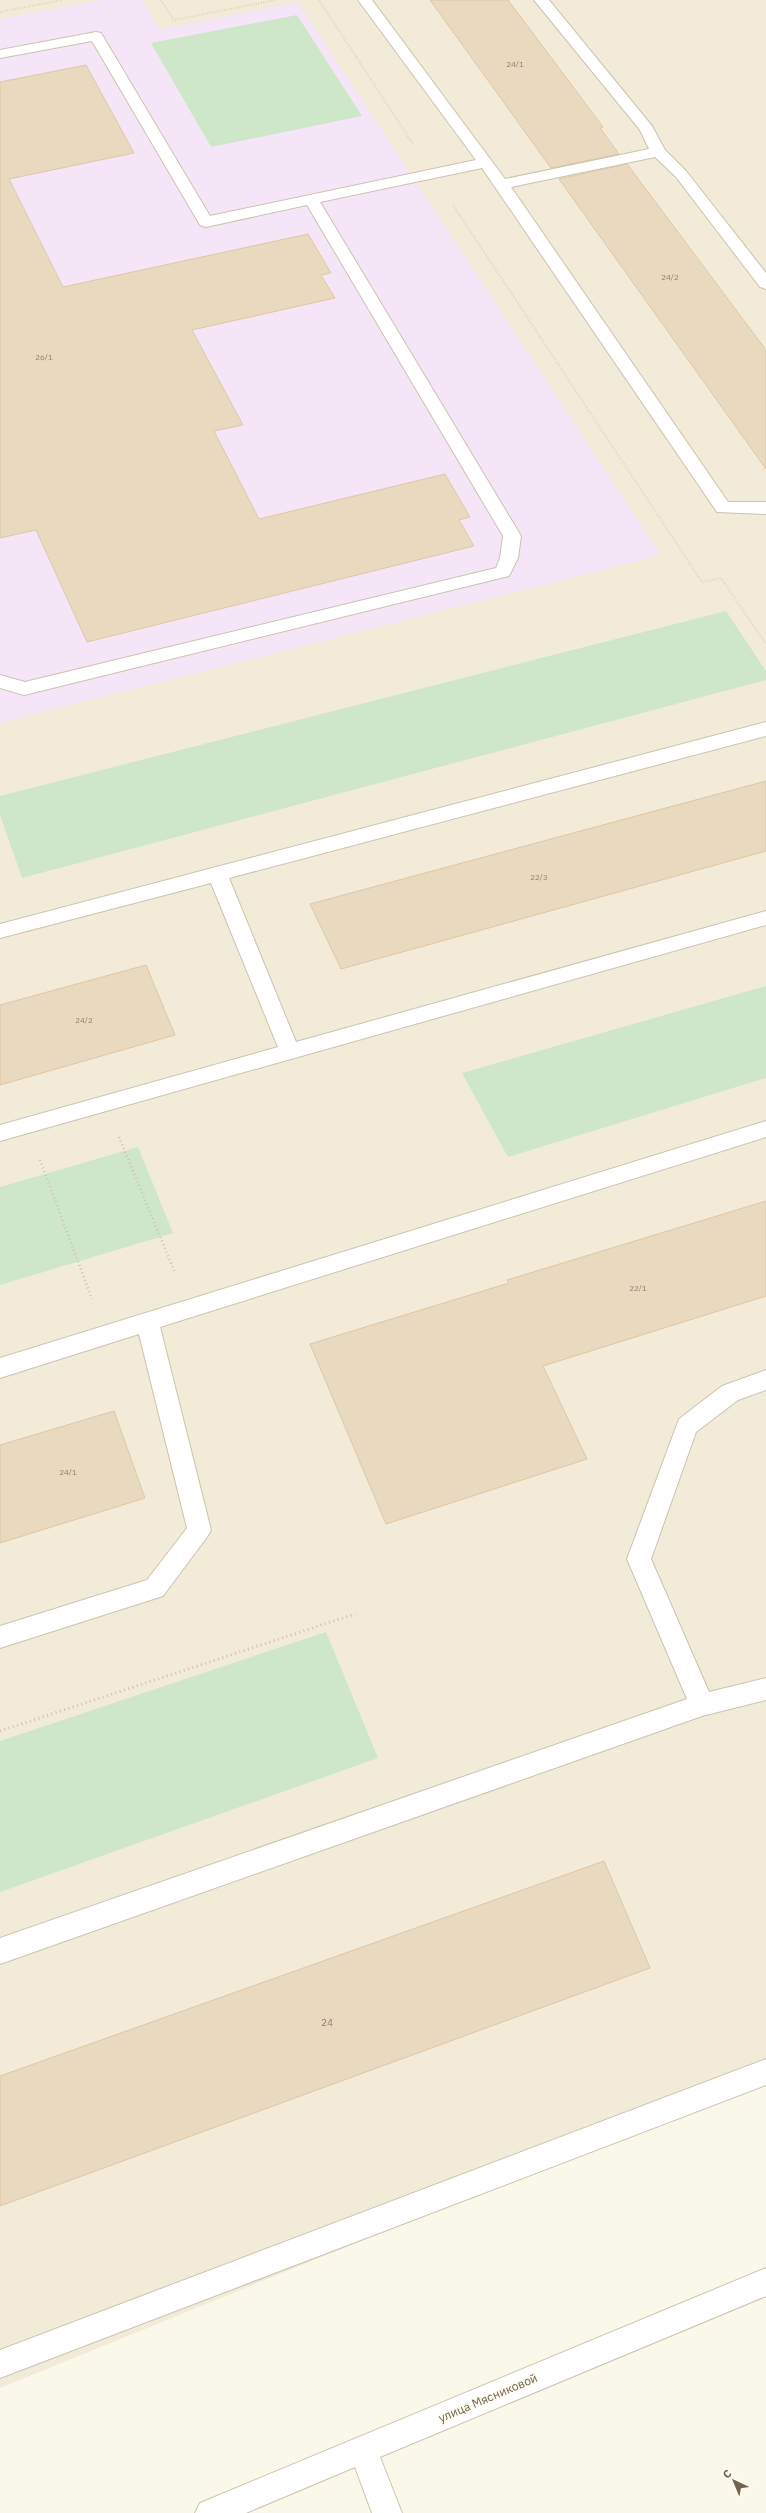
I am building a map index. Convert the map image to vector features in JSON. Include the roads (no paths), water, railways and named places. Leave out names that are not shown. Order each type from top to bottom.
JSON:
[{"type":"street","points":[[365,0],[501,184],[723,508],[766,508]]},
{"type":"street","points":[[541,0],[646,129],[658,152],[681,174],[766,284]]},
{"type":"street","points":[[0,54],[96,36],[206,222],[432,173],[486,163]]},
{"type":"street","points":[[501,184],[658,152]]},
{"type":"street","points":[[0,681],[24,689],[503,572],[509,558],[512,536],[311,199]]},
{"type":"street","points":[[0,931],[218,875],[766,729]]},
{"type":"street","points":[[218,875],[290,1052]]},
{"type":"street","points":[[0,1133],[766,918]]},
{"type":"street","points":[[0,1368],[190,1310],[766,1129]]},
{"type":"street","points":[[0,1637],[155,1588],[199,1530],[148,1323]]},
{"type":"street","points":[[702,1705],[639,1559],[687,1426],[730,1393],[766,1380]]},
{"type":"street","points":[[0,1951],[702,1705],[766,1690]]},
{"type":"street","points":[[0,2364],[766,2072]]},
{"type":"street","name":"улица Мясниковой","points":[[210,2513],[766,2282]]},
{"type":"street","points":[[363,2450],[388,2513]]}]
